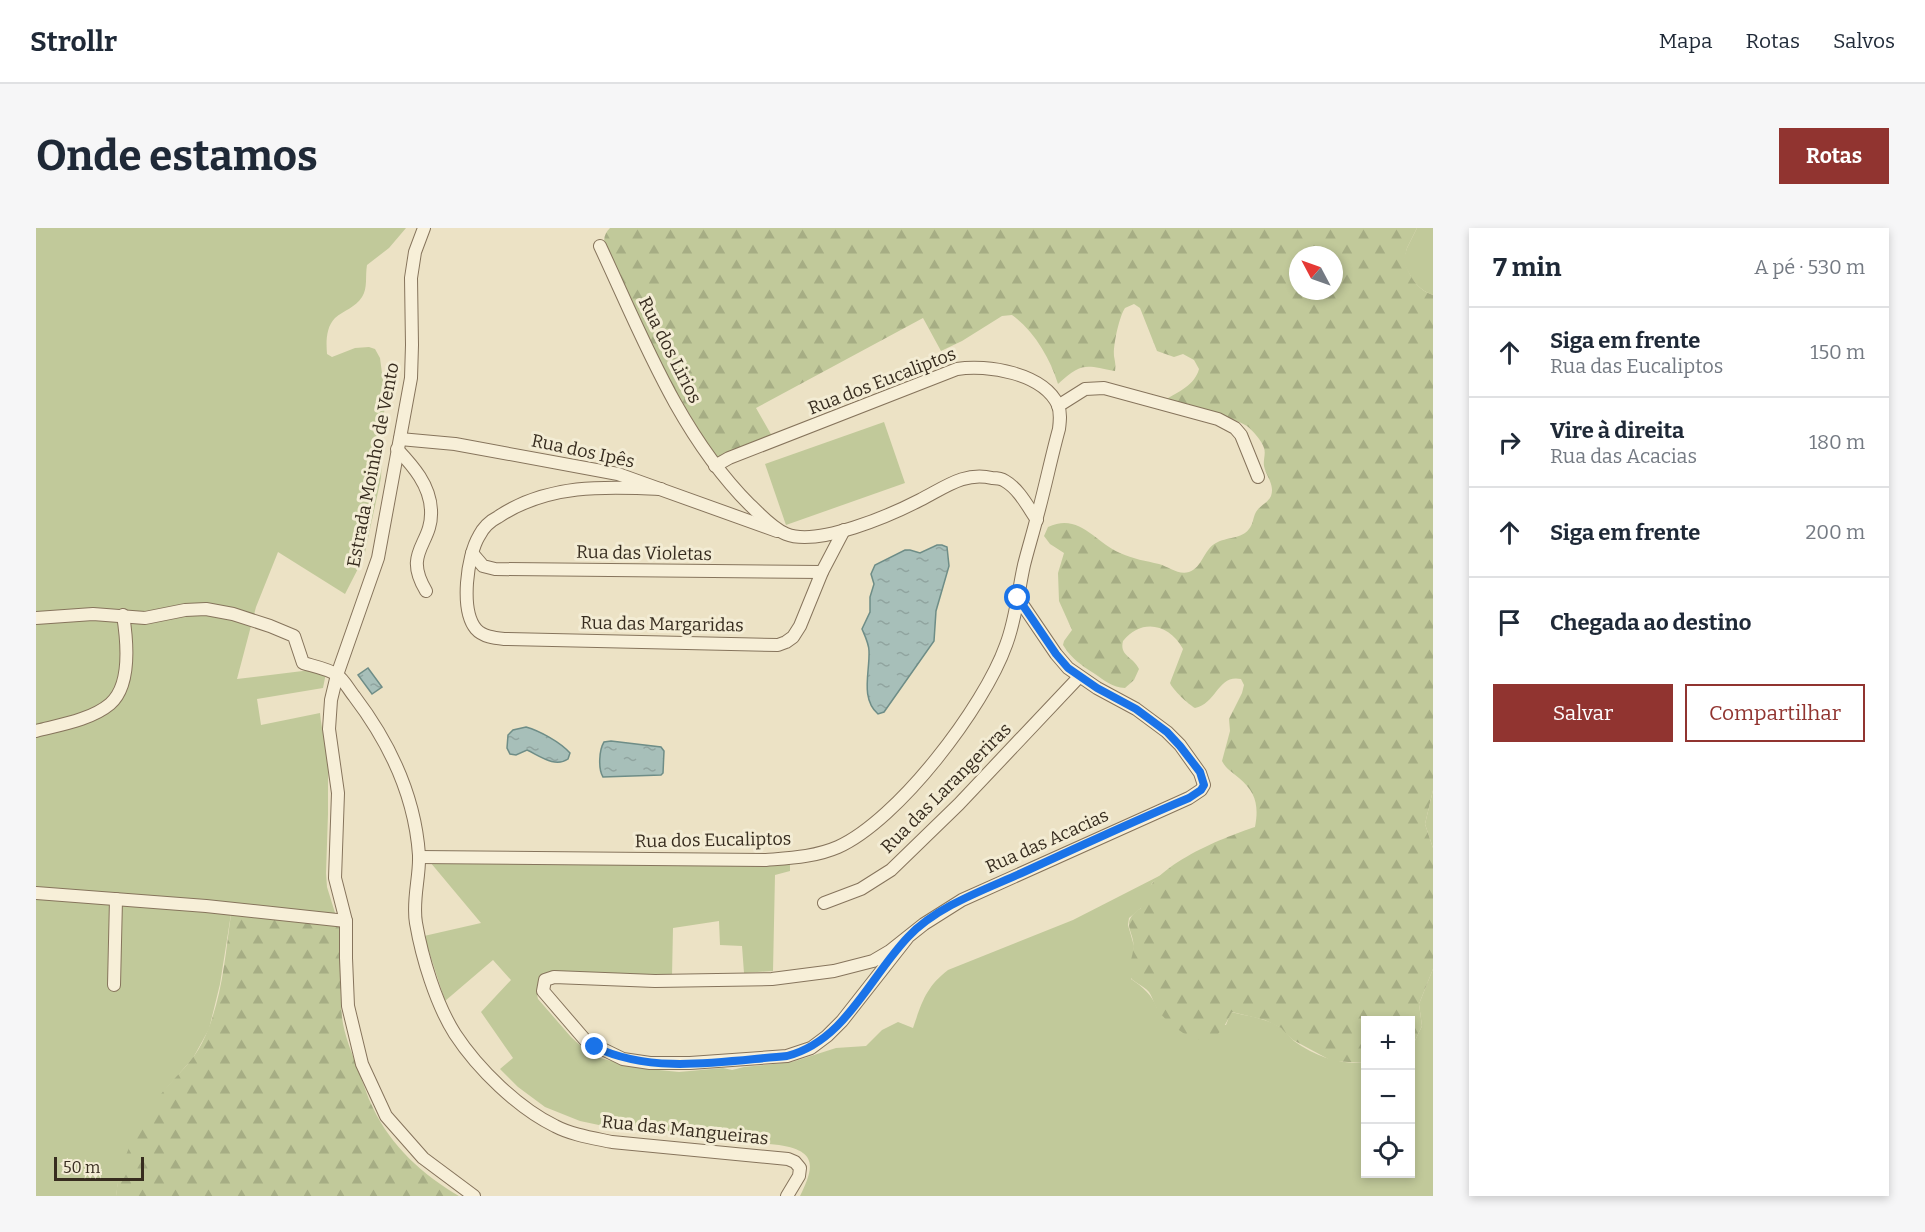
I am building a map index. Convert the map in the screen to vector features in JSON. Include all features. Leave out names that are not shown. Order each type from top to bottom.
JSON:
[{"type":"street","name":"Estrada Moinho de Vento","points":[[424,228],[415,252],[411,278],[411,378],[378,558],[337,675],[331,700],[329,729],[338,793],[335,878],[346,921],[348,1006],[362,1064],[386,1116],[423,1158],[474,1196]]},
{"type":"street","name":"Rua dos Lirios","points":[[600,246],[658,372],[715,466],[761,515],[787,534]]},
{"type":"street","name":"Rua dos Eucaliptos","points":[[419,857],[766,860],[805,856],[837,847],[867,830],[890,810],[924,773],[958,730],[995,673],[1016,612],[1024,565],[1059,429],[1058,406],[1052,396],[1026,377],[972,366],[932,377],[715,466]]},
{"type":"street","points":[[1058,406],[1085,389],[1093,387],[1218,419],[1235,428],[1240,435],[1258,477]]},
{"type":"street","name":"Rua dos Ipês","points":[[399,444],[455,444],[570,467],[618,474],[733,517],[787,534],[810,536],[844,530],[920,501],[953,482],[983,476],[1005,480],[1021,497],[1037,520]]},
{"type":"street","points":[[399,444],[417,469],[431,508],[429,528],[417,559],[416,569],[418,578],[426,591]]},
{"type":"street","points":[[472,553],[478,537],[496,517],[541,496],[566,490],[607,486],[661,489]]},
{"type":"street","name":"Rua das Margaridas","points":[[472,553],[467,585],[468,607],[477,630],[492,637],[778,645],[793,637],[800,626],[822,572],[844,530]]},
{"type":"street","name":"Rua das Violetas","points":[[472,553],[483,566],[495,569],[822,572]]},
{"type":"street","points":[[1018,598],[1056,654],[1080,677]]},
{"type":"street","points":[[36,618],[68,615],[123,615],[145,618],[185,610],[206,609],[233,614],[294,636],[303,663],[337,675]]},
{"type":"street","points":[[36,731],[95,713],[114,700],[121,684],[127,655],[123,615]]},
{"type":"street","name":"Rua das Mangueiras","points":[[337,675],[376,725],[389,748],[411,809],[419,857],[415,920],[423,953],[437,996],[455,1034],[479,1063],[530,1113],[557,1128],[612,1142],[788,1159],[800,1168],[799,1176],[787,1196]]},
{"type":"street","name":"Rua das Acacias","points":[[908,937],[962,900],[1189,798],[1201,790],[1204,785],[1200,772],[1167,732],[1136,709],[1080,677]]},
{"type":"street","name":"Rua das Larangeriras","points":[[824,903],[861,889],[891,870],[959,804],[1080,677]]},
{"type":"street","points":[[36,892],[346,921]]},
{"type":"street","points":[[114,985],[116,899]]},
{"type":"street","points":[[908,937],[842,1021],[827,1036],[812,1048],[787,1056],[690,1063],[650,1063],[622,1059],[586,1041],[543,991],[545,980],[554,977],[655,981],[733,980],[772,979],[834,971],[873,961],[908,937]]},
{"type":"green space","points":[[36,228],[406,228],[389,248],[367,265],[366,286],[362,297],[356,304],[335,318],[327,335],[327,354],[332,357],[355,348],[369,347],[375,349],[380,358],[385,396],[381,478],[364,557],[345,594],[278,552],[256,607],[237,679],[327,668],[323,688],[257,699],[261,725],[320,713],[328,763],[327,887],[336,916],[231,914],[220,984],[209,1029],[193,1058],[164,1091],[118,1183],[116,1196],[36,1196]]},
{"type":"green space","points":[[610,228],[1417,228],[1407,248],[1404,261],[1418,286],[1433,295],[1433,790],[1425,824],[1433,848],[1433,969],[1419,1004],[1422,1026],[1415,1041],[1415,1016],[1361,1016],[1361,1063],[1332,1061],[1293,1040],[1281,1028],[1265,1020],[1232,1012],[1216,1036],[1208,1040],[1201,1040],[1187,1035],[1166,1020],[1157,1009],[1149,992],[1128,974],[1134,944],[1130,919],[1141,908],[1145,893],[1155,880],[1205,847],[1255,827],[1257,812],[1253,794],[1222,761],[1230,731],[1229,719],[1244,685],[1241,679],[1227,681],[1208,701],[1195,708],[1181,697],[1170,683],[1183,649],[1170,634],[1155,627],[1138,629],[1123,641],[1123,650],[1139,669],[1134,680],[1125,688],[1109,683],[1081,665],[1063,645],[1072,630],[1059,601],[1058,573],[1064,553],[1050,544],[1044,536],[1048,527],[1059,523],[1069,523],[1086,530],[1120,553],[1185,573],[1197,567],[1216,543],[1242,535],[1249,529],[1256,512],[1270,498],[1272,492],[1264,466],[1265,450],[1261,442],[1247,426],[1240,422],[1165,400],[1185,388],[1197,375],[1199,369],[1194,360],[1183,354],[1174,357],[1157,351],[1140,308],[1134,304],[1125,308],[1115,339],[1115,371],[1084,367],[1073,372],[1058,384],[1051,364],[1040,346],[1020,321],[1012,315],[1002,316],[941,351],[923,318],[756,408],[772,436],[716,459],[661,366],[605,245],[606,234]]},
{"type":"green space","points":[[1417,228],[1433,228],[1433,295],[1418,286],[1403,261]]},
{"type":"green space","points":[[884,422],[905,483],[786,525],[765,464]]},
{"type":"green space","points":[[1433,790],[1433,848],[1425,824]]},
{"type":"green space","points":[[430,862],[790,862],[790,871],[775,875],[773,971],[744,973],[742,946],[720,945],[719,921],[673,928],[672,976],[555,971],[547,972],[539,981],[537,988],[538,999],[571,1037],[584,1049],[600,1058],[639,1068],[679,1072],[723,1068],[732,1070],[792,1062],[836,1048],[866,1046],[882,1030],[898,1022],[913,1028],[930,989],[948,970],[1073,920],[1165,873],[1152,883],[1141,908],[1129,918],[1128,925],[1134,946],[1131,979],[1147,992],[1157,1008],[1226,1025],[1231,1012],[1257,1018],[1270,1022],[1285,1031],[1294,1041],[1319,1055],[1337,1061],[1361,1063],[1361,1178],[1415,1178],[1415,1041],[1422,1026],[1419,1004],[1433,969],[1433,1196],[800,1196],[810,1169],[806,1156],[801,1151],[779,1145],[613,1128],[580,1121],[545,1107],[518,1087],[500,1069],[513,1058],[481,1012],[511,980],[493,960],[445,1001],[424,936],[481,923]]},
{"type":"green space","points":[[231,914],[342,925],[343,1024],[348,1044],[371,1103],[380,1122],[409,1158],[433,1179],[459,1196],[116,1196],[122,1167],[140,1126],[165,1089],[194,1056],[209,1028],[222,980]]},
{"type":"water","points":[[937,545],[947,547],[949,566],[936,611],[934,641],[884,712],[878,714],[872,708],[869,700],[867,684],[869,648],[862,629],[870,612],[870,597],[874,584],[871,574],[875,565],[905,550],[920,553]]},
{"type":"water","points":[[368,668],[382,687],[372,694],[358,675]]},
{"type":"water","points":[[526,727],[561,745],[570,753],[568,759],[553,762],[527,750],[516,755],[510,754],[507,748],[508,735],[513,730]]},
{"type":"water","points":[[604,742],[661,747],[664,751],[663,773],[661,775],[603,777],[600,765],[601,750]]},
{"type":"route","points":[[595,1047],[622,1059],[650,1063],[690,1063],[787,1056],[812,1048],[842,1021],[908,937],[924,924],[962,900],[1189,798],[1201,790],[1204,785],[1202,776],[1167,732],[1152,719],[1097,688],[1068,668],[1018,598]]}]
